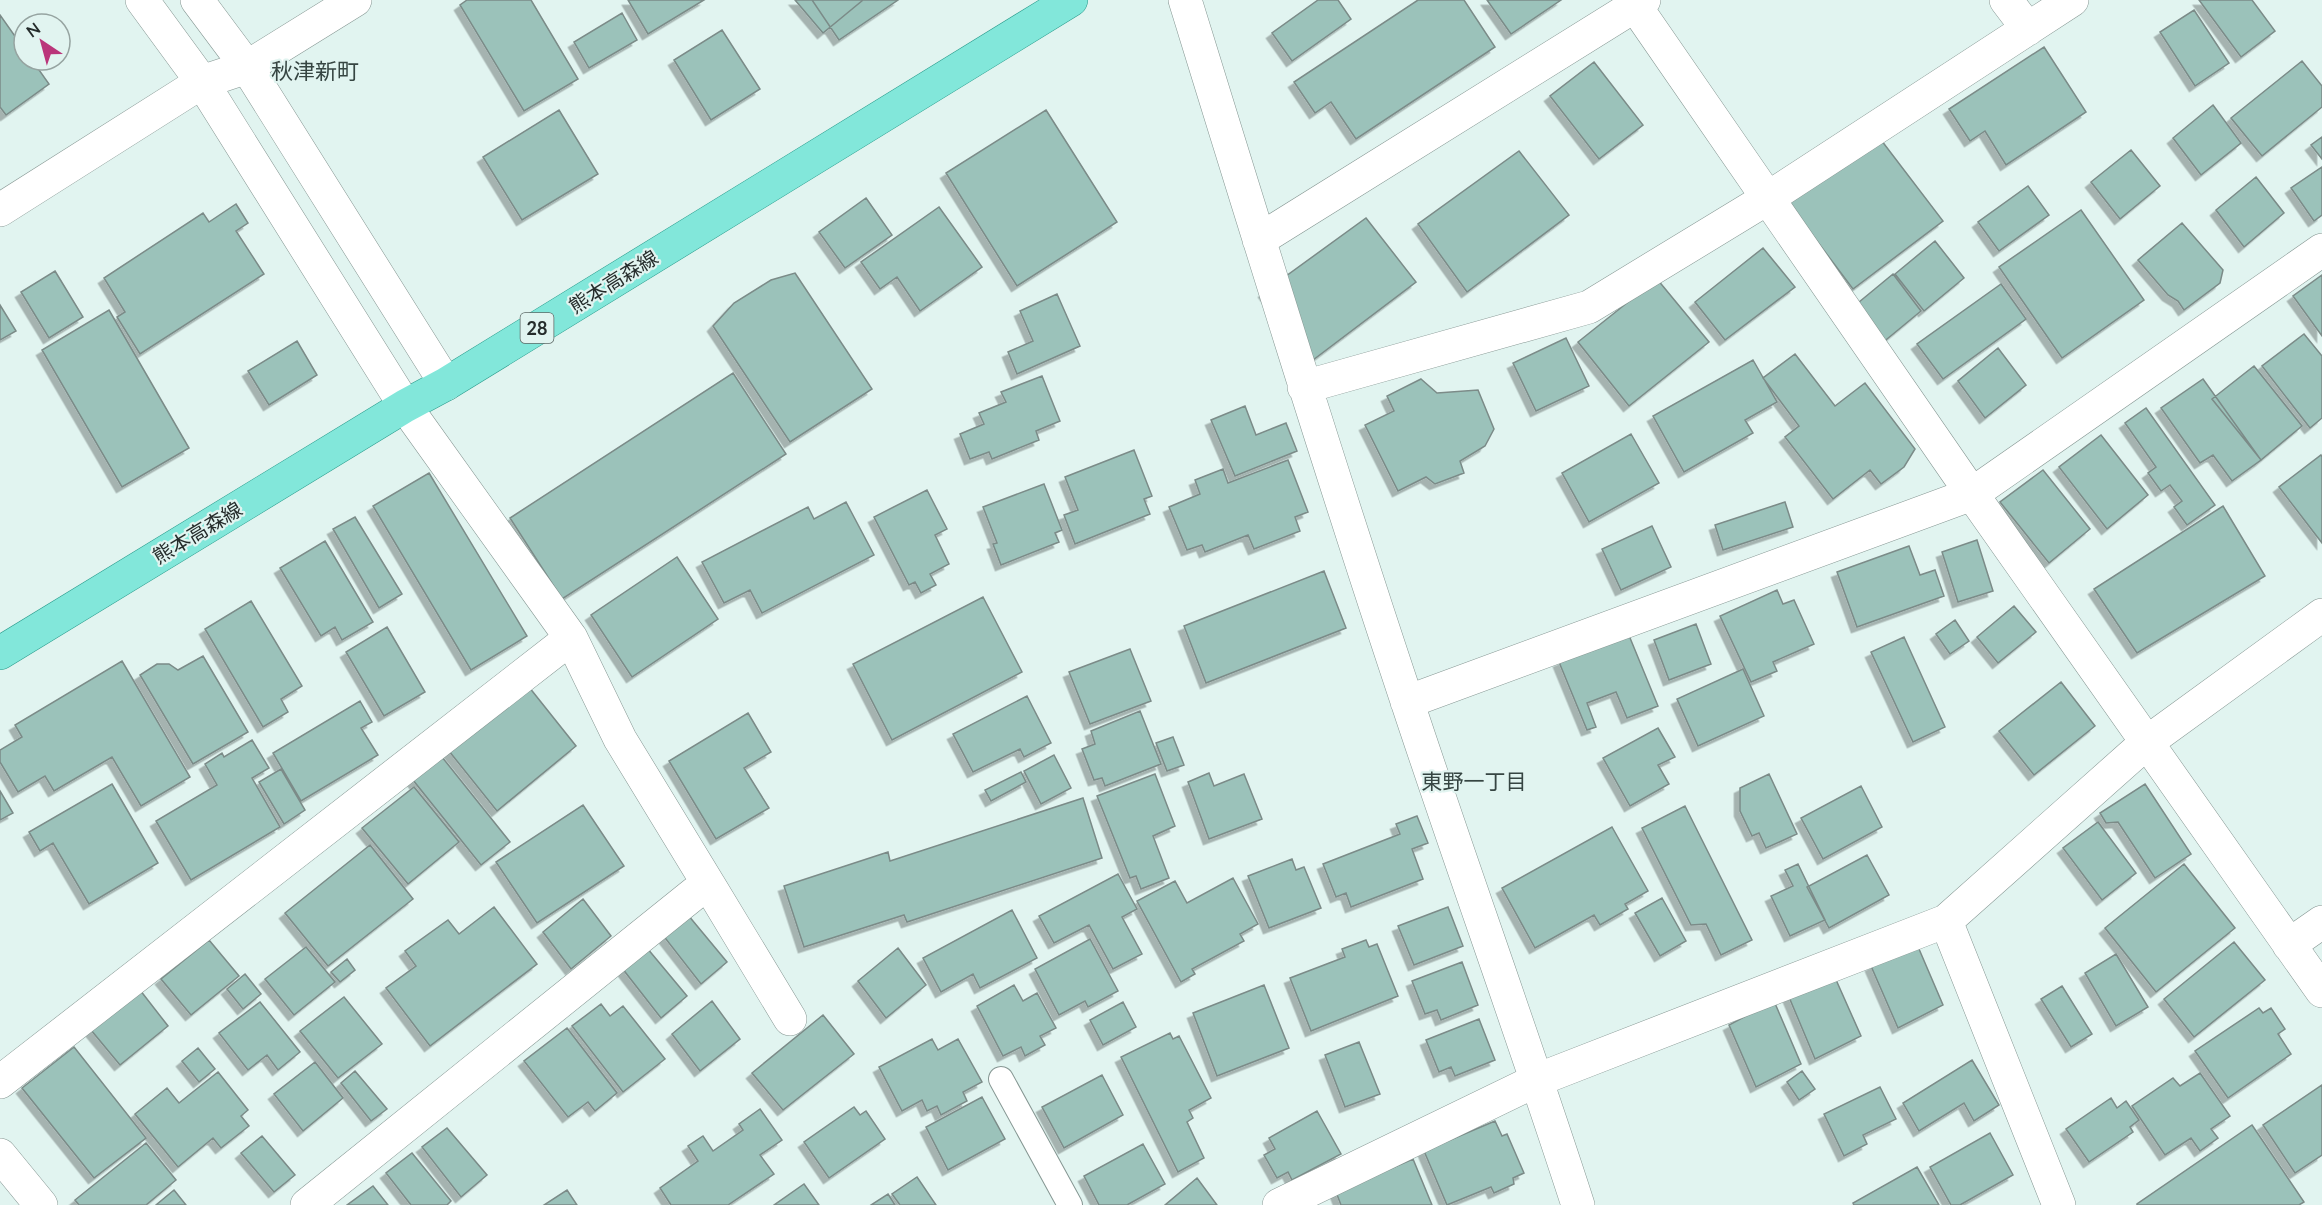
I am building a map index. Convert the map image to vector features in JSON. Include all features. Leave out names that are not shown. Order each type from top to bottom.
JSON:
[{"type":"main road","name":"熊本高森線","points":[[0,653],[405,406],[447,384],[1071,0]]},
{"type":"street","points":[[142,0],[202,82],[405,406],[571,638],[620,739],[790,1019]]},
{"type":"street","points":[[197,0],[247,67],[447,384]]},
{"type":"street","points":[[0,210],[202,82],[247,67],[356,0]]},
{"type":"street","points":[[1185,0],[1304,387],[1407,702],[1578,1205]]},
{"type":"street","points":[[2006,0],[2028,29]]},
{"type":"street","points":[[1304,387],[1589,307],[1768,198],[2072,0]]},
{"type":"street","points":[[1259,240],[1637,2],[1768,198],[1972,494],[2322,991]]},
{"type":"street","points":[[1407,702],[1972,494],[2322,250]]},
{"type":"street","points":[[1279,1205],[1537,1080],[1946,921],[2146,743],[2322,615]]},
{"type":"street","points":[[0,1082],[571,638]]},
{"type":"street","points":[[307,1205],[695,893],[709,885]]},
{"type":"street","points":[[1946,921],[2059,1205]]},
{"type":"street","points":[[2289,945],[2322,922]]},
{"type":"street","points":[[0,1155],[41,1205]]},
{"type":"lane","points":[[1001,1079],[1070,1205]]},
{"type":"building","points":[[467,0],[531,0],[578,79],[524,111],[460,5]]},
{"type":"building","points":[[628,0],[704,0],[648,34]]},
{"type":"building","points":[[795,0],[863,0],[823,33]]},
{"type":"building","points":[[812,0],[898,0],[839,40]]},
{"type":"building","points":[[1318,0],[1338,0],[1351,19],[1292,61],[1272,33]]},
{"type":"building","points":[[1418,0],[1464,0],[1495,47],[1356,139],[1331,102],[1315,113],[1294,82]]},
{"type":"building","points":[[1487,0],[1561,0],[1511,34]]},
{"type":"building","points":[[2199,0],[2252,0],[2275,31],[2241,57]]},
{"type":"building","points":[[2194,10],[2229,63],[2195,86],[2160,32]]},
{"type":"building","points":[[622,13],[637,40],[589,68],[574,42]]},
{"type":"building","points":[[0,15],[12,32],[12,72],[40,72],[49,84],[6,115],[0,107]]},
{"type":"building","points":[[722,30],[760,89],[711,120],[674,60]]},
{"type":"building","points":[[2044,47],[2086,112],[2006,165],[1985,131],[1970,141],[1949,109]]},
{"type":"building","points":[[2302,61],[2322,86],[2322,107],[2262,156],[2231,118]]},
{"type":"building","points":[[1594,62],[1643,125],[1599,159],[1550,96]]},
{"type":"building","points":[[2213,105],[2241,143],[2201,175],[2173,138]]},
{"type":"building","points":[[559,110],[598,174],[522,220],[483,157]]},
{"type":"building","points":[[1046,110],[1117,222],[1017,286],[946,173]]},
{"type":"building","points":[[1875,132],[1943,221],[1853,289],[1786,200]]},
{"type":"building","points":[[2322,137],[2322,159],[2311,145]]},
{"type":"building","points":[[2131,150],[2160,186],[2120,219],[2091,182]]},
{"type":"building","points":[[1519,151],[1569,215],[1467,292],[1418,224]]},
{"type":"building","points":[[2322,167],[2322,215],[2314,221],[2291,188]]},
{"type":"building","points":[[2256,177],[2284,213],[2244,247],[2216,210]]},
{"type":"building","points":[[2028,186],[2049,215],[1999,251],[1978,222]]},
{"type":"building","points":[[866,198],[892,235],[845,268],[819,232]]},
{"type":"building","points":[[236,204],[248,223],[236,231],[264,274],[140,354],[117,317],[125,312],[104,278],[203,213],[209,222]]},
{"type":"building","points":[[939,207],[982,267],[920,311],[897,277],[880,289],[861,262]]},
{"type":"building","points":[[2081,210],[2144,300],[2062,358],[1999,267]]},
{"type":"building","points":[[1366,218],[1416,282],[1313,360],[1264,292]]},
{"type":"building","points":[[2182,223],[2223,270],[2220,283],[2184,310],[2138,260]]},
{"type":"building","points":[[1935,241],[1964,278],[1924,311],[1895,274]]},
{"type":"building","points":[[1763,248],[1795,287],[1725,340],[1695,302]]},
{"type":"building","points":[[55,271],[83,317],[49,338],[21,292]]},
{"type":"building","points":[[795,273],[872,389],[790,442],[713,326],[734,303],[771,280]]},
{"type":"building","points":[[1893,274],[1921,311],[1881,344],[1853,307]]},
{"type":"building","points":[[2322,275],[2322,336],[2293,296]]},
{"type":"building","points":[[1657,279],[1709,342],[1629,406],[1578,342]]},
{"type":"building","points":[[2001,284],[2026,319],[1943,379],[1917,344]]},
{"type":"building","points":[[1057,294],[1080,346],[1017,374],[1008,352],[1033,341],[1020,311]]},
{"type":"building","points":[[0,305],[16,331],[0,340]]},
{"type":"building","points":[[109,310],[189,448],[122,487],[42,350]]},
{"type":"building","points":[[2304,334],[2322,356],[2322,418],[2310,428],[2262,366]]},
{"type":"building","points":[[1566,338],[1589,386],[1536,411],[1513,363]]},
{"type":"building","points":[[297,341],[317,375],[269,405],[248,371]]},
{"type":"building","points":[[1998,348],[2026,385],[1985,418],[1958,381]]},
{"type":"building","points":[[1795,354],[1835,406],[1865,383],[1915,449],[1904,467],[1881,484],[1870,470],[1833,499],[1785,437],[1799,426],[1763,378]]},
{"type":"building","points":[[1753,360],[1777,402],[1745,420],[1753,433],[1684,472],[1653,416]]},
{"type":"building","points":[[2254,366],[2302,426],[2261,460],[2212,399]]},
{"type":"building","points":[[733,373],[786,454],[562,599],[510,518]]},
{"type":"building","points":[[1042,376],[1060,421],[1036,431],[1039,440],[992,459],[989,452],[970,459],[960,434],[984,424],[979,413],[1006,402],[1001,392]]},
{"type":"building","points":[[1421,379],[1437,393],[1478,390],[1494,429],[1485,446],[1460,461],[1464,473],[1435,484],[1426,477],[1398,491],[1365,425],[1394,411],[1387,396]]},
{"type":"building","points":[[2203,379],[2261,460],[2232,481],[2213,455],[2200,463],[2161,408]]},
{"type":"building","points":[[1245,406],[1256,435],[1286,423],[1297,451],[1235,476],[1211,420]]},
{"type":"building","points":[[2146,408],[2215,505],[2187,525],[2174,507],[2182,501],[2170,485],[2161,491],[2148,473],[2156,467],[2125,423]]},
{"type":"building","points":[[1631,434],[1659,483],[1589,522],[1562,473]]},
{"type":"building","points":[[2101,435],[2148,495],[2107,529],[2059,467]]},
{"type":"building","points":[[1134,450],[1152,496],[1144,499],[1150,514],[1075,544],[1064,515],[1078,510],[1065,477]]},
{"type":"building","points":[[2321,455],[2322,457],[2322,543],[2279,487]]},
{"type":"building","points":[[1288,460],[1308,512],[1295,517],[1300,531],[1254,549],[1248,535],[1205,552],[1202,545],[1187,550],[1169,507],[1200,494],[1195,480],[1223,469],[1228,483]]},
{"type":"building","points":[[2043,470],[2090,529],[2049,563],[2000,502]]},
{"type":"building","points":[[429,473],[527,636],[471,670],[373,506]]},
{"type":"building","points":[[1044,484],[1062,530],[1055,533],[1059,542],[1001,565],[993,544],[997,543],[983,507]]},
{"type":"building","points":[[927,490],[947,529],[935,535],[949,564],[930,574],[936,585],[921,593],[915,582],[909,585],[874,517]]},
{"type":"building","points":[[846,502],[874,555],[762,613],[750,590],[724,603],[702,562],[808,507],[814,519]]},
{"type":"building","points":[[1785,502],[1793,527],[1723,550],[1715,525]]},
{"type":"building","points":[[2223,506],[2265,576],[2137,653],[2094,589]]},
{"type":"building","points":[[355,517],[402,594],[379,608],[333,529]]},
{"type":"building","points":[[1652,526],[1671,567],[1621,590],[1602,549]]},
{"type":"building","points":[[1977,540],[1993,591],[1958,602],[1942,552]]},
{"type":"building","points":[[325,541],[373,622],[342,640],[335,627],[321,636],[280,568]]},
{"type":"building","points":[[1909,546],[1920,575],[1935,570],[1944,596],[1857,627],[1837,572]]},
{"type":"building","points":[[677,557],[718,619],[632,677],[591,615]]},
{"type":"building","points":[[1324,571],[1346,628],[1206,683],[1184,626]]},
{"type":"building","points":[[1777,590],[1783,604],[1794,600],[1814,644],[1773,662],[1777,671],[1751,682],[1720,616]]},
{"type":"building","points":[[983,597],[1022,672],[892,740],[853,664]]},
{"type":"building","points":[[251,601],[302,686],[281,699],[288,712],[263,727],[205,629]]},
{"type":"building","points":[[2014,606],[2036,632],[1998,663],[1977,637]]},
{"type":"building","points":[[1955,620],[1969,641],[1950,654],[1936,634]]},
{"type":"building","points":[[1696,624],[1711,664],[1669,680],[1654,640]]},
{"type":"building","points":[[387,627],[425,692],[384,716],[346,652]]},
{"type":"building","points":[[1628,633],[1658,706],[1627,718],[1616,692],[1587,703],[1596,727],[1587,730],[1559,662]]},
{"type":"building","points":[[1904,637],[1945,727],[1913,742],[1871,652]]},
{"type":"building","points":[[1130,649],[1151,701],[1090,724],[1069,672]]},
{"type":"building","points":[[203,656],[248,732],[193,764],[140,675],[157,664],[169,664],[178,670]]},
{"type":"building","points":[[122,661],[190,777],[141,806],[112,757],[54,791],[45,776],[18,792],[0,762],[0,750],[22,737],[15,725]]},
{"type":"building","points":[[1743,669],[1764,716],[1698,746],[1677,699]]},
{"type":"building","points":[[525,682],[576,746],[497,811],[445,746]]},
{"type":"building","points":[[2061,682],[2095,726],[2034,775],[1999,731]]},
{"type":"building","points":[[1027,696],[1051,743],[1024,757],[1020,749],[973,772],[953,734]]},
{"type":"building","points":[[360,701],[372,722],[361,728],[378,755],[301,801],[273,753]]},
{"type":"building","points":[[1140,711],[1161,764],[1105,786],[1102,778],[1094,780],[1082,749],[1095,744],[1091,731]]},
{"type":"building","points":[[748,713],[771,752],[744,768],[769,808],[716,839],[669,761]]},
{"type":"building","points":[[1658,728],[1675,757],[1658,765],[1669,784],[1630,806],[1603,758]]},
{"type":"building","points":[[1173,737],[1184,765],[1167,771],[1156,743]]},
{"type":"building","points":[[252,740],[269,768],[252,778],[280,827],[191,880],[156,821],[217,785],[205,764],[222,753],[224,757]]},
{"type":"building","points":[[1054,755],[1071,788],[1041,804],[1024,771]]},
{"type":"building","points":[[442,757],[510,842],[481,865],[413,780]]},
{"type":"building","points":[[281,769],[305,810],[284,824],[259,782]]},
{"type":"building","points":[[1021,772],[1026,782],[991,801],[985,790]]},
{"type":"building","points":[[1209,773],[1214,786],[1244,774],[1262,819],[1209,839],[1188,782]]},
{"type":"building","points":[[1155,774],[1175,826],[1153,836],[1169,878],[1141,889],[1136,876],[1130,878],[1097,796]]},
{"type":"building","points":[[1769,774],[1797,834],[1766,848],[1759,833],[1752,836],[1740,811],[1740,788]]},
{"type":"building","points":[[112,784],[158,863],[89,904],[53,843],[40,851],[29,832]]},
{"type":"building","points":[[2145,784],[2191,854],[2155,878],[2118,822],[2106,823],[2100,813]]},
{"type":"building","points":[[1861,786],[1882,827],[1823,859],[1801,818]]},
{"type":"building","points":[[414,787],[459,842],[408,884],[362,828]]},
{"type":"building","points":[[0,791],[13,813],[0,820]]},
{"type":"building","points":[[1083,798],[1102,858],[907,922],[904,915],[804,947],[784,886],[888,852],[890,861]]},
{"type":"building","points":[[583,805],[624,866],[537,923],[496,862]]},
{"type":"building","points":[[1685,806],[1752,940],[1721,955],[1706,924],[1691,925],[1642,828]]},
{"type":"building","points":[[1417,816],[1428,843],[1412,849],[1423,879],[1351,907],[1346,893],[1336,897],[1323,864],[1400,834],[1396,824]]},
{"type":"building","points":[[2098,822],[2136,873],[2102,900],[2063,848]]},
{"type":"building","points":[[1612,827],[1648,891],[1625,904],[1628,909],[1600,925],[1594,915],[1535,948],[1502,888]]},
{"type":"building","points":[[370,845],[413,899],[328,966],[285,913]]},
{"type":"building","points":[[1867,855],[1889,895],[1829,928],[1807,887]]},
{"type":"building","points":[[1292,859],[1296,870],[1304,867],[1321,908],[1269,928],[1248,876]]},
{"type":"building","points":[[1798,864],[1825,920],[1790,936],[1771,896],[1793,886],[1785,870]]},
{"type":"building","points":[[2184,864],[2235,928],[2156,992],[2105,928]]},
{"type":"building","points":[[1118,874],[1137,909],[1122,917],[1142,954],[1113,969],[1089,925],[1054,943],[1039,916]]},
{"type":"building","points":[[1233,878],[1258,924],[1240,934],[1244,941],[1192,969],[1195,974],[1181,982],[1137,901],[1175,881],[1187,903]]},
{"type":"building","points":[[1662,898],[1686,941],[1660,956],[1635,913]]},
{"type":"building","points":[[583,899],[611,936],[571,969],[543,932]]},
{"type":"building","points":[[494,907],[537,964],[430,1046],[386,988],[416,966],[405,951],[448,920],[459,934]]},
{"type":"building","points":[[1448,907],[1463,946],[1414,965],[1398,926]]},
{"type":"building","points":[[1012,910],[1037,958],[980,988],[973,974],[941,992],[923,958]]},
{"type":"building","points":[[688,915],[727,962],[701,984],[662,934]]},
{"type":"building","points":[[1090,939],[1118,991],[1088,1007],[1085,1001],[1059,1015],[1035,969]]},
{"type":"building","points":[[209,940],[239,976],[191,1015],[161,979]]},
{"type":"building","points":[[1366,940],[1369,947],[1377,944],[1398,996],[1311,1031],[1290,978],[1345,957],[1342,949]]},
{"type":"building","points":[[1916,942],[1943,1005],[1898,1028],[1871,966]]},
{"type":"building","points":[[2234,942],[2265,980],[2194,1037],[2164,999]]},
{"type":"building","points":[[306,947],[335,982],[294,1015],[265,979]]},
{"type":"building","points":[[647,948],[687,996],[661,1018],[622,968]]},
{"type":"building","points":[[898,948],[926,985],[886,1018],[858,981]]},
{"type":"building","points":[[2116,954],[2148,1007],[2116,1026],[2085,973]]},
{"type":"building","points":[[347,959],[355,970],[340,982],[331,972]]},
{"type":"building","points":[[1462,962],[1478,1005],[1441,1020],[1437,1010],[1425,1014],[1412,981]]},
{"type":"building","points":[[1833,973],[1861,1036],[1815,1059],[1789,997]]},
{"type":"building","points":[[245,974],[261,994],[243,1009],[227,989]]},
{"type":"building","points":[[1014,985],[1023,1001],[1037,993],[1056,1028],[1040,1036],[1045,1045],[1025,1056],[1021,1047],[1003,1056],[977,1006]]},
{"type":"building","points":[[1264,985],[1289,1048],[1217,1076],[1193,1013]]},
{"type":"building","points":[[2062,986],[2092,1034],[2071,1047],[2041,999]]},
{"type":"building","points":[[140,990],[168,1026],[120,1065],[91,1030]]},
{"type":"building","points":[[344,997],[382,1044],[338,1078],[300,1031]]},
{"type":"building","points":[[712,1001],[740,1039],[700,1071],[672,1034]]},
{"type":"building","points":[[1774,1001],[1801,1064],[1756,1087],[1729,1025]]},
{"type":"building","points":[[260,1002],[300,1052],[278,1070],[267,1055],[248,1070],[219,1033]]},
{"type":"building","points":[[1123,1002],[1136,1027],[1103,1045],[1090,1020]]},
{"type":"building","points":[[601,1004],[610,1016],[623,1006],[665,1059],[623,1092],[572,1026]]},
{"type":"building","points":[[2259,1008],[2263,1013],[2271,1008],[2285,1029],[2278,1034],[2291,1054],[2228,1098],[2195,1051]]},
{"type":"building","points":[[823,1015],[854,1054],[783,1110],[752,1073]]},
{"type":"building","points":[[1479,1019],[1495,1060],[1455,1076],[1451,1067],[1439,1072],[1426,1040]]},
{"type":"building","points":[[567,1028],[617,1093],[595,1111],[588,1102],[568,1117],[524,1061]]},
{"type":"building","points":[[1170,1033],[1173,1039],[1179,1036],[1211,1098],[1189,1110],[1193,1118],[1187,1122],[1204,1158],[1178,1172],[1121,1057]]},
{"type":"building","points":[[932,1039],[938,1050],[958,1039],[982,1082],[963,1092],[967,1101],[941,1115],[937,1106],[927,1111],[922,1100],[902,1111],[879,1067]]},
{"type":"building","points":[[1359,1042],[1380,1094],[1345,1107],[1325,1055]]},
{"type":"building","points":[[74,1047],[146,1138],[94,1178],[22,1088]]},
{"type":"building","points":[[198,1048],[215,1069],[199,1082],[182,1061]]},
{"type":"building","points":[[1972,1060],[1999,1105],[1974,1121],[1964,1103],[1919,1131],[1903,1103]]},
{"type":"building","points":[[315,1062],[343,1098],[303,1131],[274,1094]]},
{"type":"building","points":[[355,1071],[387,1109],[371,1121],[341,1083]]},
{"type":"building","points":[[1802,1071],[1815,1089],[1799,1100],[1787,1082]]},
{"type":"building","points":[[218,1072],[248,1110],[241,1116],[249,1126],[221,1148],[213,1138],[178,1167],[135,1114],[167,1088],[179,1103]]},
{"type":"building","points":[[2200,1073],[2230,1116],[2211,1129],[2218,1138],[2200,1151],[2191,1138],[2165,1155],[2132,1106],[2173,1078],[2180,1086]]},
{"type":"building","points":[[1102,1075],[1123,1115],[1064,1148],[1042,1107]]},
{"type":"building","points":[[2322,1085],[2322,1155],[2295,1173],[2263,1125]]},
{"type":"building","points":[[1880,1087],[1896,1119],[1863,1135],[1867,1144],[1844,1156],[1824,1114]]},
{"type":"building","points":[[982,1097],[1005,1139],[948,1170],[926,1127]]},
{"type":"building","points":[[2111,1098],[2117,1108],[2126,1101],[2139,1120],[2130,1127],[2133,1132],[2089,1162],[2066,1129]]},
{"type":"building","points":[[854,1107],[860,1115],[866,1111],[885,1139],[829,1178],[804,1142]]},
{"type":"building","points":[[760,1109],[782,1140],[760,1155],[774,1174],[728,1205],[671,1205],[660,1188],[698,1161],[688,1146],[703,1136],[713,1151],[743,1130],[739,1124]]},
{"type":"building","points":[[1317,1111],[1341,1154],[1292,1180],[1288,1172],[1277,1178],[1264,1155],[1275,1149],[1269,1138]]},
{"type":"building","points":[[1495,1121],[1502,1136],[1507,1134],[1524,1173],[1513,1178],[1514,1184],[1494,1193],[1491,1187],[1447,1205],[1424,1151]]},
{"type":"building","points":[[2252,1125],[2304,1202],[2299,1205],[2137,1205],[2137,1204]]},
{"type":"building","points":[[447,1128],[487,1175],[461,1197],[422,1147]]},
{"type":"building","points":[[1990,1133],[2013,1175],[1960,1205],[1951,1205],[1930,1167]]},
{"type":"building","points":[[262,1136],[295,1175],[274,1192],[241,1153]]},
{"type":"building","points":[[146,1143],[176,1180],[146,1205],[79,1205],[75,1200]]},
{"type":"building","points":[[1143,1144],[1165,1184],[1127,1205],[1099,1205],[1084,1176]]},
{"type":"building","points":[[412,1153],[451,1201],[447,1205],[411,1205],[386,1173]]},
{"type":"building","points":[[1413,1159],[1432,1205],[1341,1205],[1336,1192]]},
{"type":"building","points":[[1917,1167],[1939,1205],[1854,1205],[1853,1203]]},
{"type":"building","points":[[917,1177],[936,1205],[900,1205],[892,1194]]},
{"type":"building","points":[[1197,1178],[1217,1205],[1165,1205]]},
{"type":"building","points":[[804,1184],[819,1205],[774,1205]]},
{"type":"building","points":[[373,1186],[388,1205],[347,1205]]},
{"type":"building","points":[[174,1190],[186,1205],[156,1205]]},
{"type":"building","points":[[567,1190],[577,1205],[544,1205]]},
{"type":"building","points":[[888,1194],[895,1205],[871,1205]]},
{"type":"district","name":"秋津新町","points":[[315,70]]},
{"type":"district","name":"東野一丁目","points":[[1474,780]]}]
